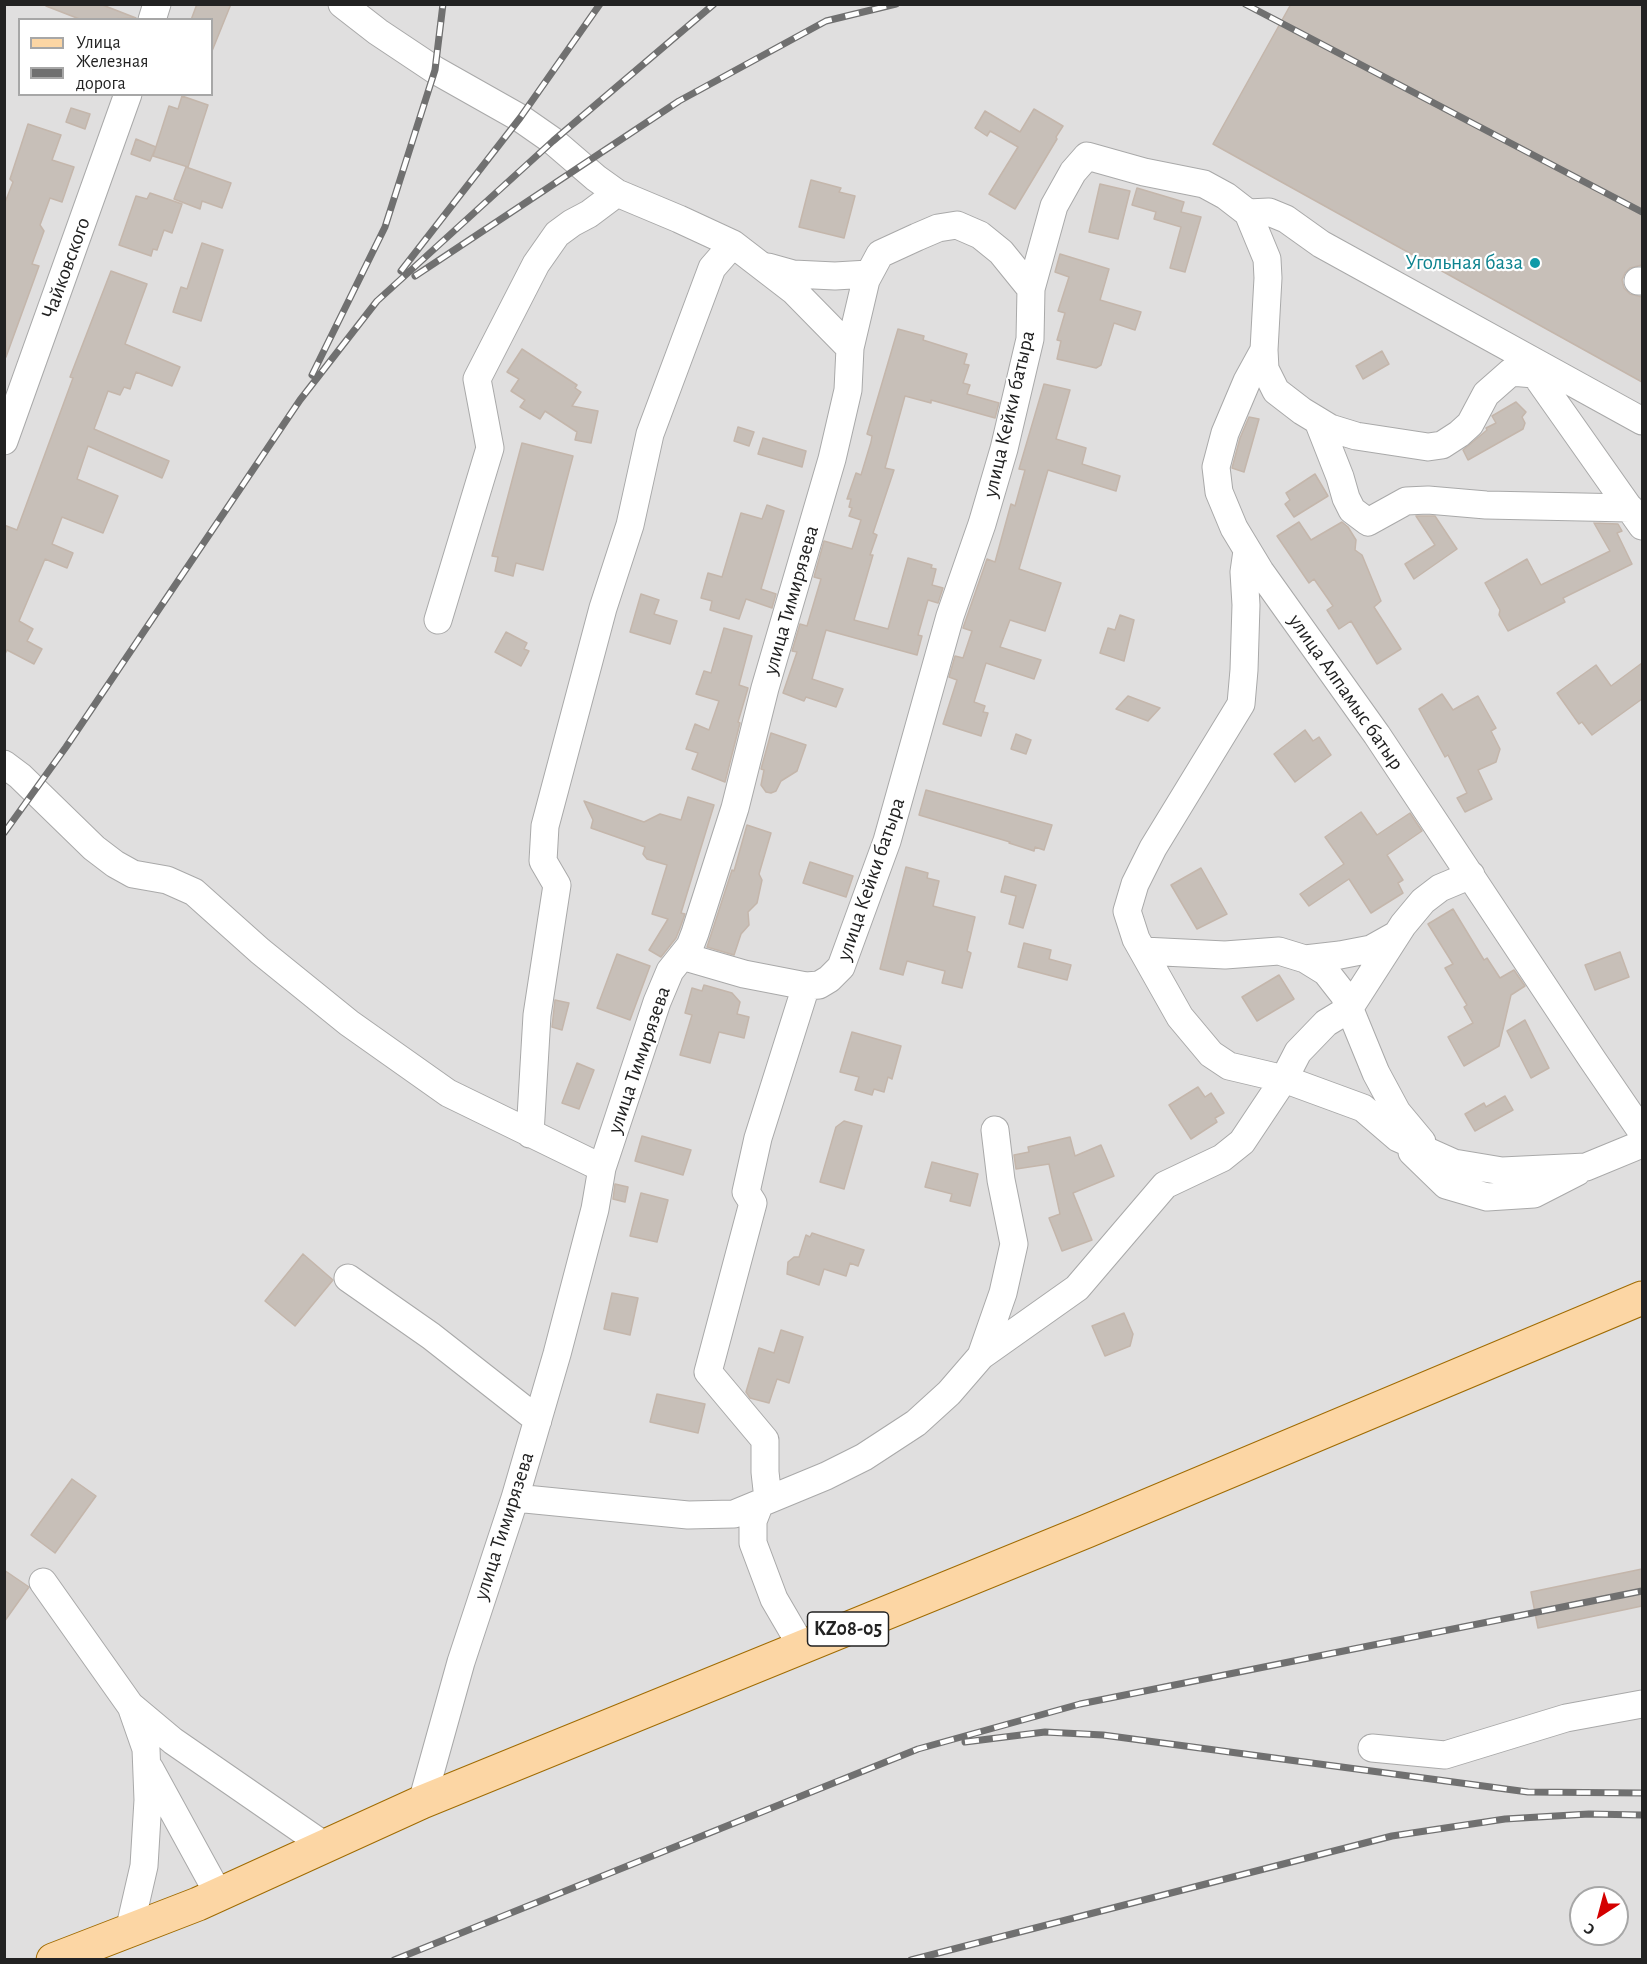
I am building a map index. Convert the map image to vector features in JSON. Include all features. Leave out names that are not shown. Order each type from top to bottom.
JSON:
[{"type":"main road","name":"KZ08-05","points":[[53,1959],[219,1895],[422,1802],[1087,1531],[1642,1298]]},
{"type":"street","points":[[342,4],[378,32],[435,70],[520,118],[553,141],[617,193],[733,244],[794,291],[850,348]]},
{"type":"street","name":"Чайковского","points":[[4,441],[127,96]]},
{"type":"street","name":"улица Кейки батыра","points":[[806,986],[819,985],[841,968],[887,841],[950,616],[982,524],[1004,449],[1030,339],[1031,289],[1054,206],[1073,172],[1087,156],[1144,172],[1204,184],[1226,196],[1248,213]]},
{"type":"street","points":[[438,620],[490,448],[477,379],[536,264],[557,234],[617,193]]},
{"type":"street","points":[[1248,213],[1269,212],[1286,219],[1321,244],[1528,364],[1642,421]]},
{"type":"street","name":"улица Алпамыс батыр","points":[[1248,213],[1267,259],[1268,278],[1264,350],[1247,381],[1225,433],[1216,466],[1219,492],[1234,528],[1260,572],[1377,735],[1642,1132]]},
{"type":"street","points":[[764,266],[793,274],[835,276],[875,264],[938,228],[957,225],[980,235],[1001,252],[1031,289]]},
{"type":"street","points":[[530,1134],[537,1015],[557,885],[543,861],[544,826],[603,608],[630,525],[650,434],[712,268],[733,244]]},
{"type":"street","name":"улица Тимирязева","points":[[422,1802],[461,1662],[538,1420],[592,1221],[602,1168],[657,1002],[670,971],[695,933],[735,808],[765,688],[832,459],[848,390],[850,348],[875,264]]},
{"type":"street","points":[[1264,350],[1264,369],[1276,392],[1318,421],[1330,428],[1356,436],[1428,447],[1442,446],[1460,434],[1470,424],[1486,394],[1511,372],[1528,364]]},
{"type":"street","points":[[1528,364],[1636,517]]},
{"type":"street","points":[[1318,421],[1346,498],[1352,510],[1368,522],[1406,501],[1428,500],[1636,517]]},
{"type":"street","points":[[1247,551],[1244,572],[1246,605],[1240,704],[1164,829],[1135,884],[1127,911],[1136,939],[1180,1017],[1211,1054],[1229,1066],[1284,1079],[1363,1108],[1398,1138],[1446,1185],[1487,1197],[1534,1194],[1586,1167],[1642,1144]]},
{"type":"street","points":[[4,764],[20,776],[94,848],[115,864],[133,874],[167,880],[194,892],[260,951],[349,1023],[448,1093],[602,1168]]},
{"type":"street","points":[[514,1498],[687,1515],[734,1514],[826,1476],[864,1457],[916,1423],[949,1393],[981,1356],[1077,1288],[1165,1185],[1222,1158],[1242,1142],[1284,1079],[1298,1052],[1326,1023],[1349,1009],[1397,934],[1423,901],[1440,888],[1472,875]]},
{"type":"street","points":[[1305,959],[1371,949],[1397,934]]},
{"type":"street","points":[[1143,951],[1225,955],[1279,951],[1305,959],[1326,972],[1344,996],[1376,1072],[1397,1112],[1430,1153]]},
{"type":"street","points":[[682,956],[744,974],[806,986],[758,1138],[746,1192],[753,1203],[708,1372],[765,1440],[764,1501],[753,1521],[753,1543],[774,1599],[802,1647]]},
{"type":"street","points":[[981,1356],[1003,1293],[1014,1244],[1001,1180],[995,1130]]},
{"type":"street","points":[[1398,1138],[1454,1163],[1502,1171],[1586,1167]]},
{"type":"street","points":[[348,1278],[431,1336],[538,1420]]},
{"type":"street","points":[[43,1582],[130,1705],[172,1741],[325,1846]]},
{"type":"street","points":[[1372,1748],[1445,1755],[1566,1718],[1642,1704]]},
{"type":"street","points":[[129,1931],[144,1866],[148,1800],[146,1749],[130,1705]]},
{"type":"street","points":[[146,1763],[219,1895]]},
{"type":"shaded area","points":[[5,5],[1642,5],[1642,1959],[5,1959]]},
{"type":"building","points":[[46,4],[100,4],[136,18],[77,18],[46,6]]},
{"type":"building","points":[[197,4],[231,4],[213,49],[213,18],[192,18]]},
{"type":"building","name":"Угольная база","points":[[1291,4],[1642,4],[1642,265],[1630,268],[1622,280],[1624,288],[1630,294],[1642,297],[1642,382],[1213,144]]},
{"type":"building","points":[[182,96],[208,105],[188,167],[153,156],[169,106],[178,109]]},
{"type":"building","points":[[71,108],[90,114],[85,129],[66,122]]},
{"type":"building","points":[[1034,109],[1063,126],[1015,209],[989,194],[1018,147],[990,131],[987,136],[975,128],[985,111],[1020,132]]},
{"type":"building","points":[[28,124],[61,135],[52,160],[74,167],[62,202],[50,198],[40,225],[44,231],[32,264],[39,266],[6,357],[4,205],[13,182],[10,179]]},
{"type":"building","points":[[136,139],[156,147],[150,161],[131,154]]},
{"type":"building","points":[[186,167],[231,183],[222,208],[202,201],[200,209],[174,199]]},
{"type":"building","points":[[811,180],[841,188],[839,192],[855,196],[844,238],[799,227]]},
{"type":"building","points":[[1100,184],[1130,191],[1118,239],[1089,232]]},
{"type":"building","points":[[1137,188],[1184,202],[1181,212],[1201,217],[1185,272],[1170,268],[1181,227],[1154,219],[1156,212],[1132,205]]},
{"type":"building","points":[[150,193],[182,204],[172,233],[164,230],[157,250],[153,249],[151,256],[119,245],[136,196],[147,199]]},
{"type":"building","points":[[202,243],[223,250],[201,321],[173,312],[181,287],[187,289]]},
{"type":"building","points":[[1060,254],[1109,269],[1100,300],[1141,312],[1135,330],[1114,323],[1101,365],[1096,368],[1057,359],[1061,341],[1057,340],[1065,313],[1058,311],[1069,277],[1055,272]]},
{"type":"building","points":[[111,271],[147,284],[125,344],[180,367],[172,386],[136,372],[130,389],[124,387],[120,395],[108,391],[94,429],[169,461],[162,478],[88,446],[77,479],[118,496],[103,533],[62,517],[52,544],[73,553],[67,568],[45,559],[19,621],[33,629],[27,641],[42,649],[34,664],[7,650],[4,656],[4,525],[17,530],[73,378],[70,377]]},
{"type":"building","points":[[898,329],[924,336],[923,340],[967,354],[964,364],[969,365],[963,383],[970,385],[967,394],[999,403],[995,418],[931,400],[931,403],[905,396],[885,468],[894,470],[873,533],[877,535],[870,555],[873,555],[854,620],[888,629],[908,558],[932,565],[931,568],[936,569],[932,585],[943,588],[938,603],[928,600],[918,635],[922,636],[917,655],[826,630],[812,679],[843,689],[836,707],[806,697],[804,701],[783,693],[797,652],[792,651],[800,624],[807,626],[821,579],[814,577],[824,541],[852,549],[861,520],[849,516],[852,508],[849,507],[851,499],[847,499],[856,473],[861,475],[871,442],[872,436],[867,434]]},
{"type":"building","points":[[522,349],[577,385],[575,388],[581,392],[572,406],[598,411],[591,443],[575,440],[577,432],[545,411],[540,419],[520,407],[525,400],[511,391],[519,379],[507,372]]},
{"type":"building","points":[[1382,351],[1389,364],[1363,379],[1356,366]]},
{"type":"building","points":[[1044,384],[1070,390],[1056,439],[1086,448],[1082,464],[1120,476],[1116,491],[1048,470],[1019,569],[1061,583],[1045,631],[1010,620],[1000,647],[1041,660],[1034,679],[986,663],[974,702],[985,706],[983,712],[988,713],[981,736],[943,724],[957,680],[949,677],[955,656],[963,658],[972,631],[963,628],[987,559],[995,562],[1011,504],[1015,506],[1025,470],[1019,469]]},
{"type":"building","points":[[1516,402],[1526,412],[1522,417],[1525,423],[1523,429],[1468,460],[1463,450],[1487,430],[1486,428],[1496,423],[1492,416]]},
{"type":"building","points":[[1249,417],[1259,419],[1244,472],[1232,468],[1240,438]]},
{"type":"building","points":[[738,427],[754,432],[749,446],[734,441]]},
{"type":"building","points":[[763,438],[806,451],[802,467],[758,454]]},
{"type":"building","points":[[522,443],[573,456],[543,570],[516,563],[513,576],[495,571],[498,557],[492,556]]},
{"type":"building","points":[[1315,474],[1328,496],[1294,517],[1285,504],[1290,500],[1286,493]]},
{"type":"building","points":[[767,505],[784,511],[761,589],[776,594],[772,608],[746,599],[739,619],[710,610],[712,601],[701,598],[708,573],[722,577],[741,513],[762,519]]},
{"type":"building","points":[[1416,516],[1435,516],[1457,549],[1414,579],[1405,564],[1435,545]]},
{"type":"building","points":[[1299,522],[1311,540],[1342,522],[1348,527],[1356,540],[1355,550],[1362,555],[1381,601],[1374,607],[1401,649],[1377,664],[1351,621],[1339,629],[1327,610],[1333,606],[1314,579],[1309,583],[1277,536]]},
{"type":"building","points":[[1594,523],[1618,524],[1622,531],[1617,533],[1632,564],[1563,598],[1565,602],[1508,631],[1499,615],[1500,610],[1485,583],[1527,559],[1541,585],[1610,551]]},
{"type":"building","points":[[641,594],[659,600],[654,614],[677,621],[670,644],[630,632]]},
{"type":"building","points":[[1120,615],[1134,620],[1124,661],[1100,653],[1108,628],[1115,630]]},
{"type":"building","points":[[724,628],[752,636],[739,685],[748,688],[725,782],[692,769],[698,753],[686,749],[695,724],[709,730],[719,701],[696,694],[704,671],[711,673]]},
{"type":"building","points":[[506,632],[527,643],[524,649],[529,651],[521,666],[495,652]]},
{"type":"building","points":[[1642,663],[1642,699],[1592,735],[1582,722],[1579,724],[1557,693],[1596,665],[1611,686]]},
{"type":"building","points":[[1442,694],[1453,710],[1478,696],[1496,728],[1491,731],[1500,749],[1496,762],[1478,770],[1492,799],[1465,812],[1457,798],[1467,793],[1448,755],[1445,757],[1419,709]]},
{"type":"building","points":[[1128,696],[1160,708],[1148,721],[1116,709]]},
{"type":"building","points":[[1305,730],[1313,741],[1319,737],[1331,755],[1295,782],[1274,754]]},
{"type":"building","points":[[771,733],[806,745],[797,771],[781,781],[776,791],[771,793],[766,792],[761,785],[764,770],[761,769]]},
{"type":"building","points":[[1016,734],[1031,740],[1026,754],[1011,749]]},
{"type":"building","points":[[926,790],[1052,825],[1044,850],[1035,847],[1034,851],[919,815]]},
{"type":"building","points":[[688,797],[714,805],[681,913],[685,914],[676,938],[661,957],[649,950],[668,919],[652,914],[667,865],[647,859],[643,854],[645,847],[591,828],[593,820],[584,801],[644,822],[660,814],[681,820]]},
{"type":"building","points":[[1361,812],[1377,835],[1410,813],[1422,831],[1387,855],[1403,880],[1398,883],[1403,893],[1371,913],[1349,879],[1309,906],[1300,894],[1344,864],[1325,837]]},
{"type":"building","points":[[747,825],[771,833],[759,874],[762,880],[757,903],[748,912],[749,925],[741,934],[734,955],[707,947],[732,870],[734,871]]},
{"type":"building","points":[[810,862],[853,876],[846,897],[803,883]]},
{"type":"building","points":[[906,867],[928,873],[927,878],[939,881],[933,906],[975,917],[967,951],[971,953],[962,988],[942,983],[945,971],[907,961],[903,975],[880,969]]},
{"type":"building","points":[[1201,868],[1227,914],[1197,929],[1171,885]]},
{"type":"building","points":[[1005,876],[1036,885],[1023,928],[1009,924],[1016,896],[1001,892]]},
{"type":"building","points":[[1453,909],[1484,960],[1487,958],[1500,978],[1514,970],[1525,986],[1511,995],[1499,1046],[1464,1066],[1448,1037],[1473,1023],[1464,1007],[1467,1005],[1445,968],[1453,964],[1428,924]]},
{"type":"building","points":[[1024,943],[1051,950],[1049,959],[1071,965],[1067,980],[1018,967]]},
{"type":"building","points":[[1620,952],[1629,977],[1595,990],[1585,965]]},
{"type":"building","points":[[617,954],[650,966],[630,1020],[597,1008]]},
{"type":"building","points":[[1279,975],[1294,999],[1257,1021],[1242,997]]},
{"type":"building","points":[[704,985],[732,993],[740,1002],[737,1014],[749,1017],[744,1038],[719,1032],[710,1063],[680,1055],[692,1015],[685,1013],[692,988],[702,991]]},
{"type":"building","points":[[555,1000],[569,1003],[562,1030],[552,1027]]},
{"type":"building","points":[[1525,1020],[1549,1068],[1531,1078],[1507,1031]]},
{"type":"building","points":[[852,1032],[901,1046],[892,1079],[888,1077],[884,1092],[874,1089],[872,1095],[855,1090],[859,1077],[840,1072]]},
{"type":"building","points":[[577,1063],[594,1070],[579,1109],[562,1103]]},
{"type":"building","points":[[1198,1087],[1205,1097],[1211,1093],[1224,1113],[1215,1118],[1217,1122],[1191,1139],[1169,1105]]},
{"type":"building","points":[[1505,1096],[1513,1110],[1475,1131],[1465,1114],[1484,1103],[1486,1107]]},
{"type":"building","points":[[844,1121],[862,1126],[844,1189],[820,1182],[836,1127]]},
{"type":"building","points":[[642,1136],[691,1150],[683,1175],[635,1161]]},
{"type":"building","points":[[1070,1137],[1075,1156],[1101,1145],[1114,1176],[1073,1193],[1092,1240],[1062,1251],[1049,1218],[1060,1214],[1049,1164],[1016,1169],[1014,1155],[1029,1152],[1028,1147]]},
{"type":"building","points":[[932,1162],[978,1174],[970,1206],[950,1201],[952,1194],[925,1187]]},
{"type":"building","points":[[615,1184],[628,1187],[625,1202],[613,1199]]},
{"type":"building","points":[[641,1193],[668,1200],[657,1242],[630,1236]]},
{"type":"building","points":[[812,1233],[864,1250],[858,1266],[850,1263],[846,1276],[824,1269],[819,1285],[787,1274],[788,1262],[794,1257],[799,1257],[806,1235],[810,1237]]},
{"type":"building","points":[[303,1254],[333,1280],[295,1326],[265,1301]]},
{"type":"building","points":[[612,1293],[638,1298],[630,1335],[604,1329]]},
{"type":"building","points":[[1124,1313],[1133,1334],[1130,1346],[1105,1356],[1092,1326]]},
{"type":"building","points":[[781,1330],[803,1337],[789,1383],[777,1379],[769,1403],[750,1398],[746,1392],[759,1348],[774,1353]]},
{"type":"building","points":[[657,1394],[705,1404],[698,1433],[650,1422]]},
{"type":"building","points":[[72,1479],[96,1496],[55,1553],[31,1535]]},
{"type":"building","points":[[1642,1569],[1642,1606],[1538,1628],[1531,1592]]},
{"type":"building","points":[[4,1570],[29,1587],[4,1622]]},
{"type":"railway","points":[[312,375],[385,227],[435,70],[443,4]]},
{"type":"railway","points":[[401,271],[520,118],[600,4]]},
{"type":"railway","points":[[4,833],[66,747],[300,400],[377,301],[553,141],[714,4]]},
{"type":"railway","points":[[415,276],[679,101],[826,21],[896,4]]},
{"type":"railway","points":[[1245,4],[1642,212]]},
{"type":"railway","points":[[394,1960],[918,1749],[1080,1704],[1642,1591]]},
{"type":"railway","points":[[965,1742],[1045,1732],[1103,1735],[1528,1792],[1642,1793]]},
{"type":"railway","points":[[911,1960],[1392,1836],[1505,1819],[1589,1814],[1642,1815]]},
{"type":"place","name":"Угольная база","points":[[1535,263]]}]
